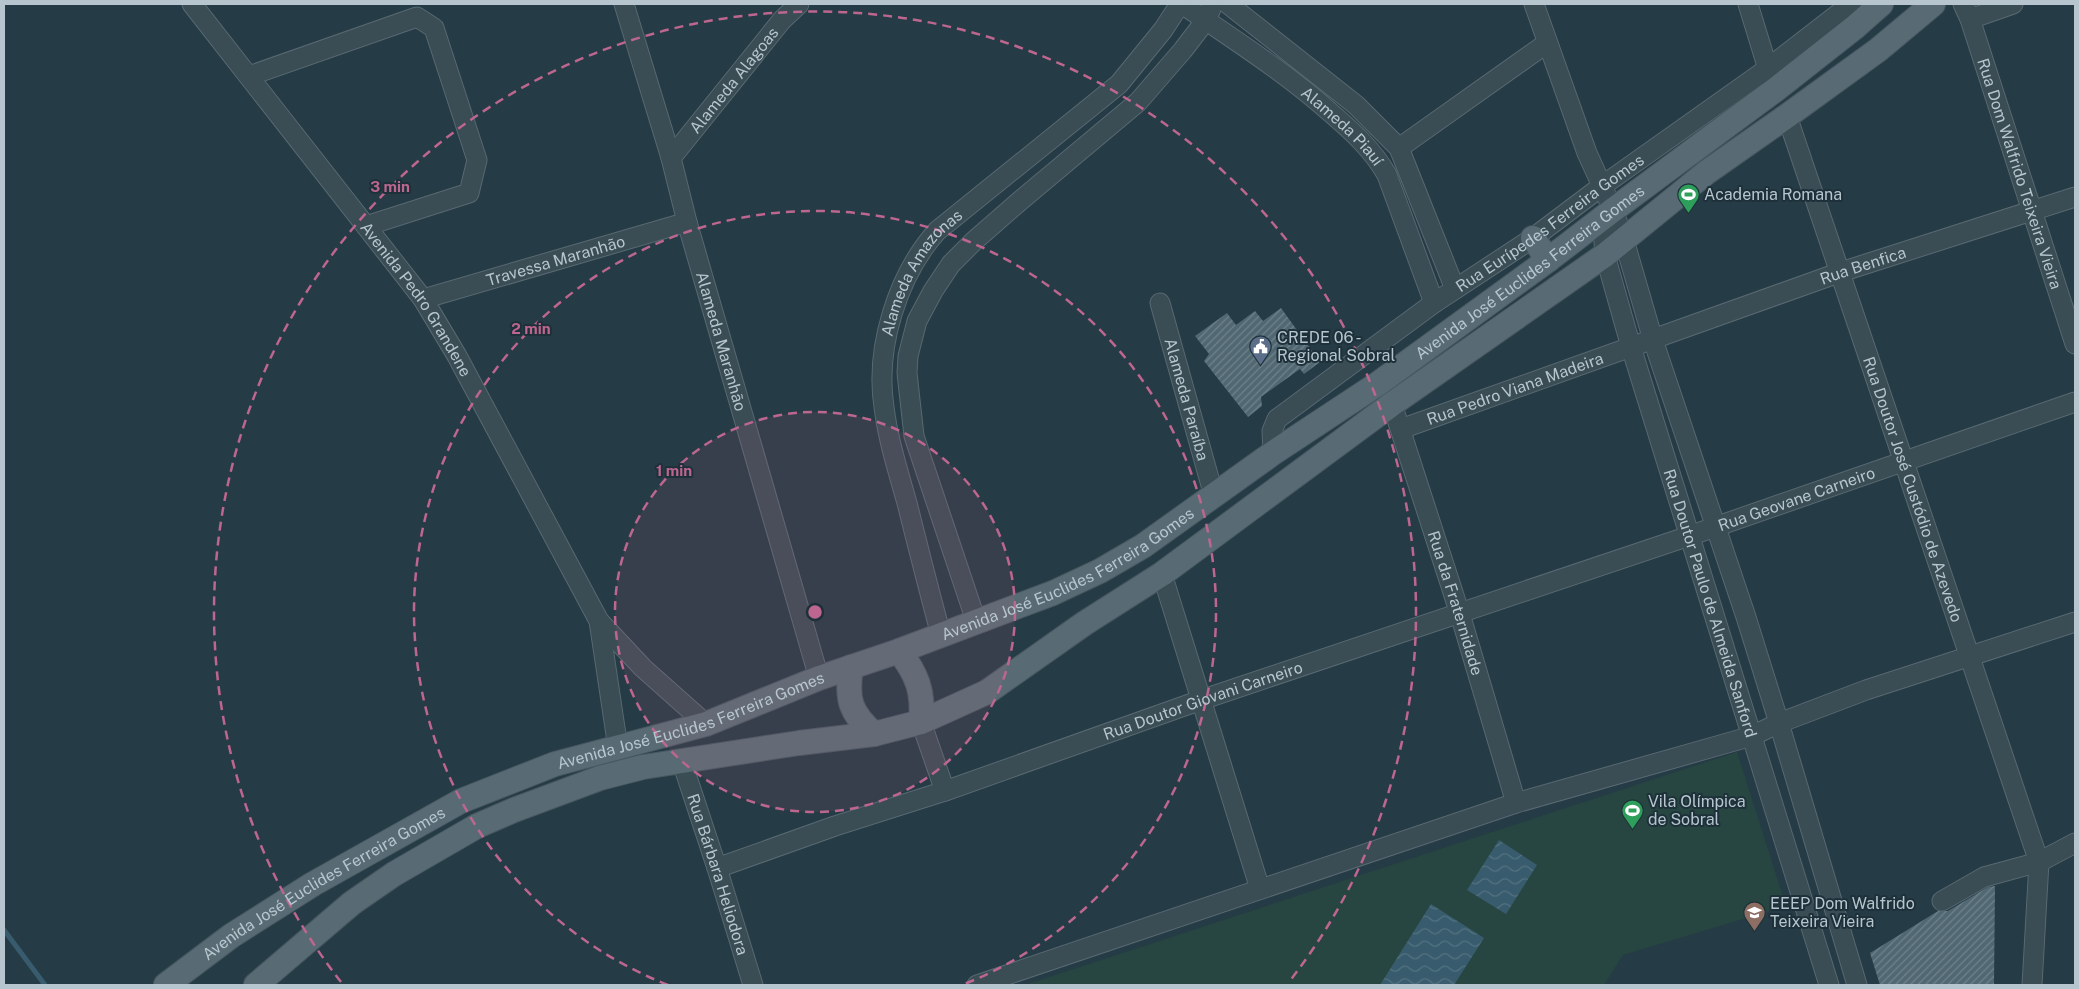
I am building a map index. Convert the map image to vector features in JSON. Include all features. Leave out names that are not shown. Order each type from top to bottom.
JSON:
[{"type":"main road","name":"Avenida José Euclides Ferreira Gomes","points":[[166,985],[231,936],[280,904],[381,845],[461,802],[555,764],[706,724],[819,678],[899,651],[1053,593],[1100,572],[1143,546],[1273,453],[1379,383],[1608,214],[1771,79],[1855,27],[1881,4]]},
{"type":"main road","name":"Avenida José Euclides Ferreira Gomes","points":[[256,985],[359,898],[394,874],[477,826],[514,810],[600,778],[643,767],[874,734],[921,722],[987,692],[1085,623],[1162,574],[1392,404],[1605,255],[1707,172],[1878,50],[1933,4]]},
{"type":"main road","points":[[1533,238],[1548,260]]},
{"type":"main road","points":[[899,651],[918,682],[922,706],[921,722]]},
{"type":"main road","points":[[851,667],[849,680],[851,707],[860,722],[874,734]]},
{"type":"street","name":"Avenida Pedro Grandene","points":[[192,4],[423,299],[457,356],[599,621],[643,668],[706,724]]},
{"type":"street","name":"Alameda Maranhão","points":[[625,4],[671,158],[687,222],[819,678]]},
{"type":"street","name":"Alameda Alagoas","points":[[671,158],[782,20],[799,4]]},
{"type":"street","name":"Alameda Piauí","points":[[1181,4],[1209,12],[1298,84],[1339,120],[1379,161],[1390,183],[1434,303]]},
{"type":"street","name":"Alameda Amazonas","points":[[941,635],[883,406],[882,378],[884,354],[895,303],[904,279],[924,246],[949,220],[1119,84],[1164,30],[1181,4]]},
{"type":"street","name":"Alameda Piauí","points":[[1228,4],[1356,105],[1399,148],[1455,289]]},
{"type":"street","points":[[1534,4],[1587,152],[1602,186]]},
{"type":"street","points":[[1748,4],[1771,79]]},
{"type":"street","name":"Rua Eurípedes Ferreira Gomes","points":[[1273,453],[1272,431],[1277,419],[1434,303],[1533,238],[1602,186],[1771,79],[1851,4]]},
{"type":"street","points":[[1967,11],[2013,4]]},
{"type":"street","name":"Rua Dom Walfrido Teixeira Vieira","points":[[1967,11],[2075,344]]},
{"type":"street","name":"Alameda Amazonas","points":[[976,621],[914,436],[907,373],[913,337],[921,314],[951,264],[1021,200],[1138,102],[1183,50],[1209,12]]},
{"type":"street","points":[[249,76],[418,17],[434,28],[477,160],[469,193],[366,226]]},
{"type":"street","points":[[1399,148],[1547,44]]},
{"type":"street","name":"Rua Doutor José Custódio de Azevedo","points":[[1787,116],[2039,862]]},
{"type":"street","points":[[1003,177],[1021,200]]},
{"type":"street","name":"Rua Doutor Paulo de Almeida Sanford","points":[[1602,186],[1608,214],[1605,255],[1631,347],[1830,985]]},
{"type":"street","name":"Rua Benfica","points":[[1631,347],[1841,272],[2075,197]]},
{"type":"street","name":"Rua Doutor Paulo de Almeida Sanford","points":[[1608,214],[1624,240],[1653,340],[1779,723],[1857,985]]},
{"type":"street","name":"Travessa Maranhão","points":[[423,299],[687,222]]},
{"type":"street","name":"Alameda Paraíba","points":[[1160,303],[1214,496]]},
{"type":"street","points":[[889,328],[913,337]]},
{"type":"street","name":"Rua Pedro Viana Madeira","points":[[1401,429],[1631,347]]},
{"type":"street","name":"Rua Geovane Carneiro","points":[[1689,536],[2075,402]]},
{"type":"street","name":"Rua da Fraternidade","points":[[1392,404],[1460,614],[1516,803]]},
{"type":"street","points":[[883,406],[910,412]]},
{"type":"street","name":"Rua Doutor Giovani Carneiro","points":[[717,868],[835,826],[945,791],[1201,700],[1689,536]]},
{"type":"street","points":[[1162,574],[1260,889]]},
{"type":"street","name":"Avenida Pedro Grandene","points":[[599,621],[618,748]]},
{"type":"street","points":[[977,985],[1516,803],[1752,736],[1779,723],[1866,690],[2075,622]]},
{"type":"street","points":[[921,722],[945,791]]},
{"type":"street","name":"Rua Bárbara Heliodora","points":[[682,762],[753,985]]},
{"type":"street","points":[[1942,901],[1984,877],[2039,862],[2075,843]]},
{"type":"street","points":[[2032,985],[2039,862]]},
{"type":"green space","name":"Vila Olímpica de Sobral","points":[[1737,752],[1786,906],[1623,955],[1604,985],[1025,985]]},
{"type":"water","points":[[1499,840],[1537,865],[1506,914],[1467,890]]},
{"type":"water","points":[[1431,904],[1484,938],[1454,985],[1380,985]]},
{"type":"building","name":"CREDE 06 - Regional Sobral","points":[[1281,308],[1320,362],[1304,374],[1300,369],[1261,397],[1262,406],[1248,417],[1204,361],[1209,354],[1195,336],[1227,313],[1236,325],[1255,311],[1263,321]]},
{"type":"building","points":[[1995,886],[1994,985],[1880,985],[1870,953],[1938,911],[1948,911],[1988,887]]},
{"type":"waterway","points":[[4,930],[45,985]]},
{"type":"place","name":"Academia Romana","points":[[1688,213]]},
{"type":"place","name":"CREDE 06 - Regional Sobral","points":[[1261,365]]},
{"type":"place","name":"Vila Olímpica de Sobral","points":[[1632,829]]},
{"type":"place","name":"EEEP Dom Walfrido Teixeira Vieira","points":[[1754,931]]}]
